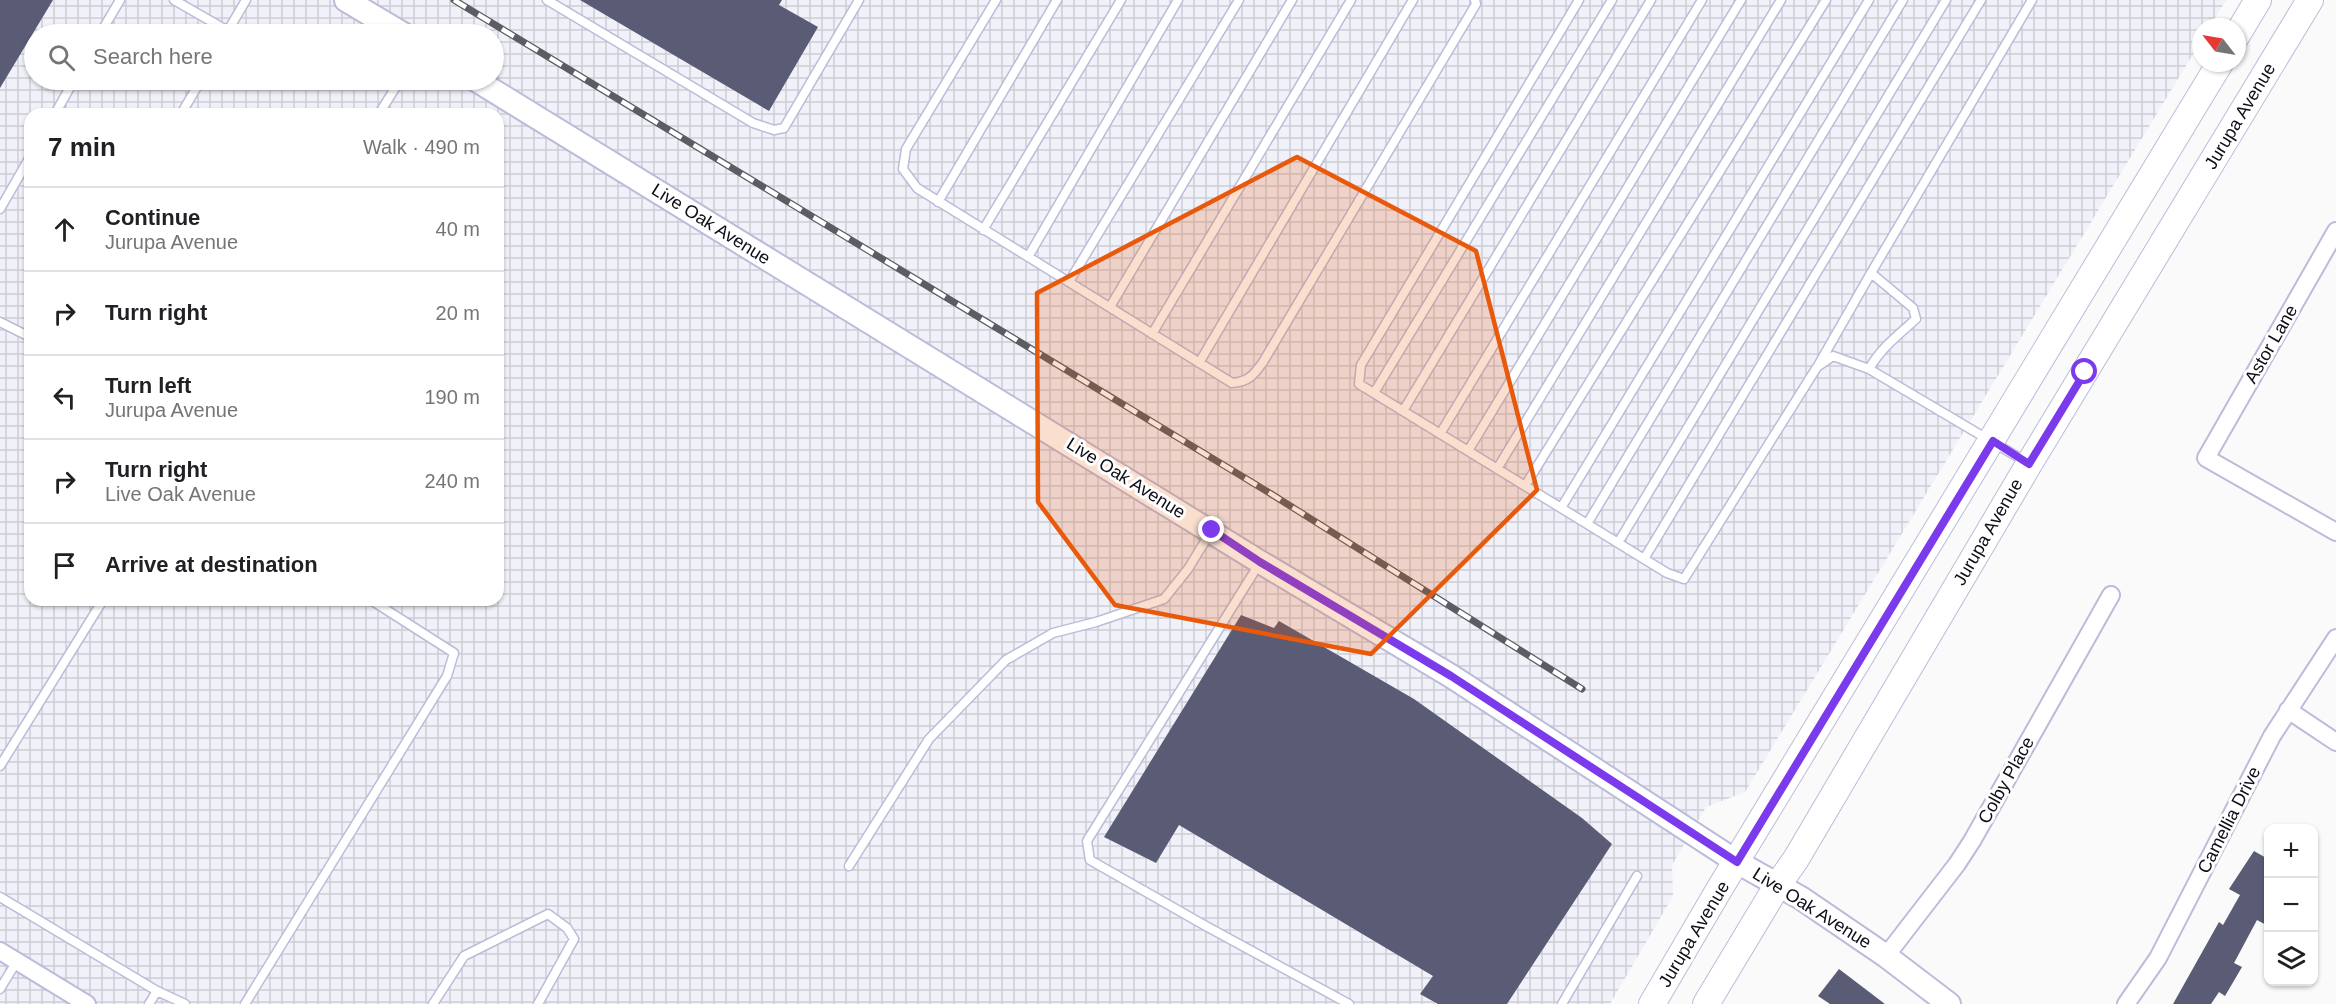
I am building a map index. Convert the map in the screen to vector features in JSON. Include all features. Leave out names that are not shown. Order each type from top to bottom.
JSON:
[{"type":"main road","points":[[2246,20],[2258,0]]},
{"type":"main road","name":"Jurupa Avenue","points":[[1706,1004],[1777,886],[1796,860],[2029,464],[2310,0]]},
{"type":"main road","name":"Jurupa Avenue","points":[[1652,1004],[2214,72]]},
{"type":"street","points":[[346,0],[386,24]]},
{"type":"street","name":"Live Oak Avenue","points":[[493,90],[1212,530],[1260,562],[1451,676],[1737,862],[1801,898],[1886,956],[1949,1004]]},
{"type":"street","name":"Astor Lane","points":[[2336,231],[2206,458],[2336,532]]},
{"type":"street","name":"Colby Place","points":[[1886,956],[1968,847],[2111,595]]},
{"type":"street","name":"Camellia Drive","points":[[2126,1004],[2163,950],[2258,762],[2288,710],[2336,638]]},
{"type":"street","points":[[2288,710],[2336,742]]},
{"type":"street","points":[[0,951],[75,1001]]},
{"type":"lane","points":[[106,24],[120,0]]},
{"type":"lane","points":[[174,0],[213,24]]},
{"type":"lane","points":[[232,24],[246,0]]},
{"type":"lane","points":[[547,0],[753,123],[774,130],[784,128],[859,0]]},
{"type":"lane","points":[[996,0],[906,149],[903,169],[917,188],[938,202],[1232,383],[1242,383],[1253,376],[1476,4],[1474,0]]},
{"type":"lane","points":[[938,202],[1057,0]]},
{"type":"lane","points":[[983,230],[1121,0]]},
{"type":"lane","points":[[1028,257],[1178,0]]},
{"type":"lane","points":[[1069,282],[1239,0]]},
{"type":"lane","points":[[1110,307],[1292,0]]},
{"type":"lane","points":[[1152,334],[1351,0]]},
{"type":"lane","points":[[1199,363],[1413,0]]},
{"type":"lane","points":[[1579,0],[1360,365],[1359,384],[1667,573],[1684,579],[1817,367],[2032,0]]},
{"type":"lane","points":[[1374,393],[1612,0]]},
{"type":"lane","points":[[1403,411],[1652,0]]},
{"type":"lane","points":[[1440,434],[1702,0]]},
{"type":"lane","points":[[1468,451],[1741,0]]},
{"type":"lane","points":[[1497,469],[1781,0]]},
{"type":"lane","points":[[1525,486],[1826,0]]},
{"type":"lane","points":[[1562,508],[1869,0]]},
{"type":"lane","points":[[1587,524],[1903,0]]},
{"type":"lane","points":[[1618,543],[1946,0]]},
{"type":"lane","points":[[1644,559],[1981,0]]},
{"type":"lane","points":[[58,108],[68,90]]},
{"type":"lane","points":[[185,108],[195,90]]},
{"type":"lane","points":[[383,108],[394,90]]},
{"type":"lane","points":[[0,209],[24,167]]},
{"type":"lane","points":[[1869,369],[1889,343],[1916,319],[1913,308],[1871,273]]},
{"type":"lane","points":[[0,322],[24,334]]},
{"type":"lane","points":[[1817,367],[1833,356],[1869,369],[2029,464]]},
{"type":"lane","points":[[849,866],[930,739],[1006,660],[1053,633],[1096,622],[1164,599],[1188,569],[1212,530]]},
{"type":"lane","points":[[1260,562],[1087,841],[1090,860],[1204,926],[1349,1004]]},
{"type":"lane","points":[[0,766],[99,606]]},
{"type":"lane","points":[[245,1004],[441,686],[452,660],[454,652],[381,606]]},
{"type":"lane","points":[[1562,1004],[1637,876]]},
{"type":"lane","points":[[0,897],[157,991],[185,1004]]},
{"type":"lane","points":[[433,1004],[464,956],[548,914],[567,928],[574,939],[538,1004]]},
{"type":"lane","points":[[0,989],[16,961]]},
{"type":"lane","points":[[149,1004],[157,991]]},
{"type":"highlighted area","points":[[1297,157],[1476,251],[1537,490],[1371,654],[1115,605],[1038,502],[1037,293]]},
{"type":"shaded area","points":[[0,0],[2226,0],[2215,18],[2192,18],[2192,56],[1745,792],[1706,807],[1672,865],[1673,896],[1610,1004],[0,1004]]},
{"type":"building","points":[[0,0],[53,0],[39,24],[24,24],[24,48],[0,88]]},
{"type":"building","points":[[580,0],[782,0],[779,5],[818,27],[769,111]]},
{"type":"building","points":[[1241,615],[1274,628],[1279,621],[1414,699],[1582,818],[1612,844],[1507,1004],[1438,1004],[1420,994],[1433,976],[1179,825],[1156,863],[1104,837]]},
{"type":"building","points":[[2254,851],[2264,857],[2264,924],[2257,920],[2234,963],[2242,967],[2225,996],[2219,992],[2211,1004],[2173,1004],[2219,922],[2223,925],[2240,895],[2229,889]]},
{"type":"building","points":[[1839,969],[1885,1004],[1830,1004],[1818,996]]},
{"type":"railway","points":[[454,0],[494,24]]},
{"type":"railway","points":[[504,30],[1268,492],[1582,689]]},
{"type":"route","points":[[1212,530],[1260,562],[1451,676],[1737,862],[1993,441],[2029,464],[2085,372]]}]
